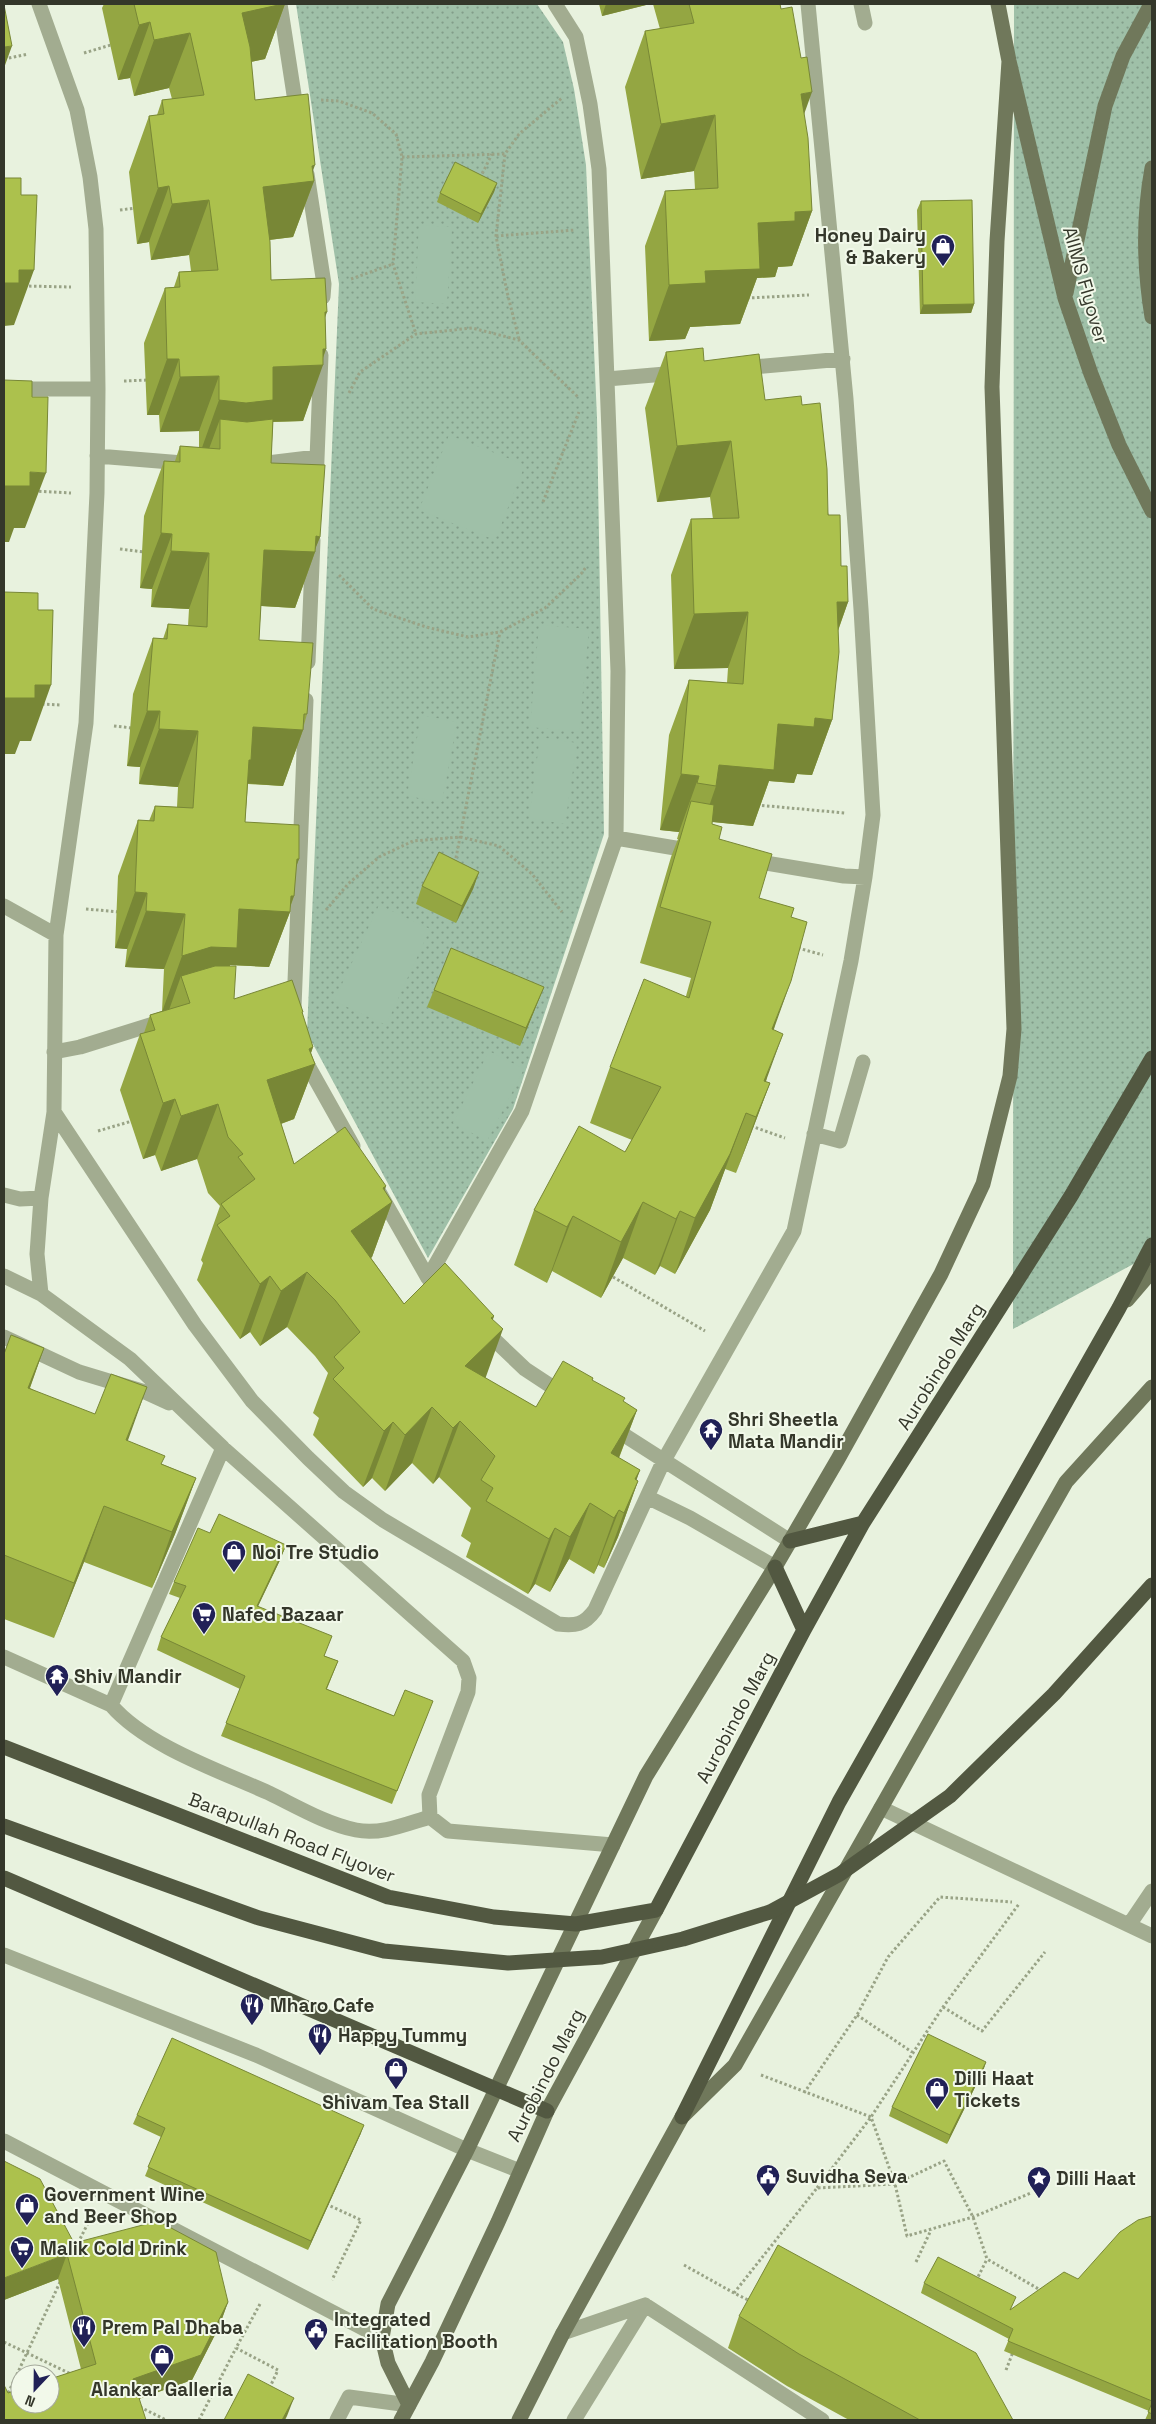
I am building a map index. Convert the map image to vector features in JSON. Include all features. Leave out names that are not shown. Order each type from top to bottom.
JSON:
[{"type":"highway","name":"Aurobindo Marg","points":[[656,1910],[804,1630],[863,1523],[1071,1196],[1152,1058]]},
{"type":"highway","points":[[682,2117],[839,1802],[1119,1308],[1152,1245]]},
{"type":"highway","points":[[790,1541],[863,1523]]},
{"type":"highway","points":[[775,1567],[804,1630]]},
{"type":"highway","points":[[4,1826],[259,1918],[384,1951],[508,1963],[602,1957],[683,1939],[770,1912],[840,1874],[950,1796],[1054,1694],[1152,1585]]},
{"type":"highway","name":"Barapullah Road Flyover","points":[[4,1747],[388,1897],[494,1916],[576,1924],[656,1910]]},
{"type":"highway","points":[[4,1878],[546,2111]]},
{"type":"main road","points":[[409,2405],[388,2363],[382,2338],[388,2304],[467,2150],[646,1776],[775,1567],[941,1274],[983,1184],[1010,1076],[1014,1019],[992,387],[997,241],[1009,61],[998,4]]},
{"type":"main road","points":[[1066,298],[1105,106],[1123,56],[1151,4]]},
{"type":"main road","name":"AIIMS Flyover","points":[[1009,61],[1066,298],[1091,374],[1119,445],[1152,511]]},
{"type":"main road","points":[[1152,168],[1145,243],[1152,317]]},
{"type":"main road","points":[[1119,1308],[1152,1271]]},
{"type":"main road","points":[[519,2420],[563,2332],[682,2117],[735,2064],[1066,1482],[1152,1387]]},
{"type":"main road","name":"Aurobindo Marg","points":[[401,2420],[432,2362],[546,2111],[656,1910]]},
{"type":"street","points":[[39,4],[77,110],[90,177],[94,214],[98,385],[97,493],[86,723],[59,903],[56,935],[54,1112],[40,1198],[37,1254],[41,1294]]},
{"type":"street","points":[[280,4],[300,130]]},
{"type":"street","points":[[428,1278],[522,1111],[616,838],[618,671],[599,169],[576,37],[555,4]]},
{"type":"street","points":[[54,1112],[195,1326],[252,1401],[344,1492],[383,1520],[558,1624],[577,1626],[588,1619],[595,1610],[663,1462],[794,1231],[851,962],[865,877],[873,815],[861,609],[843,360],[808,4]]},
{"type":"street","points":[[861,4],[865,23]]},
{"type":"street","points":[[304,159],[324,284],[323,308]]},
{"type":"street","points":[[315,504],[322,336]]},
{"type":"street","points":[[723,370],[843,360]]},
{"type":"street","points":[[607,379],[694,372]]},
{"type":"street","points":[[4,389],[98,385]]},
{"type":"street","points":[[97,456],[199,465]]},
{"type":"street","points":[[236,466],[317,457]]},
{"type":"street","points":[[290,1018],[314,524]]},
{"type":"street","points":[[616,838],[711,854]]},
{"type":"street","points":[[730,857],[844,876],[865,877]]},
{"type":"street","points":[[4,906],[56,935]]},
{"type":"street","points":[[54,1052],[80,1047],[184,1014]]},
{"type":"street","points":[[293,1038],[360,1158]]},
{"type":"street","points":[[813,1141],[840,1141],[863,1062]]},
{"type":"street","points":[[370,1175],[428,1278],[456,1304]]},
{"type":"street","points":[[4,1195],[20,1199],[40,1198]]},
{"type":"street","points":[[4,1276],[41,1294],[130,1358],[177,1406],[223,1448],[463,1660],[469,1678],[468,1692],[429,1795],[430,1816],[448,1831],[613,1845]]},
{"type":"street","points":[[470,1317],[525,1369],[581,1406]]},
{"type":"street","points":[[4,1337],[79,1372],[145,1392],[177,1406]]},
{"type":"street","points":[[597,1417],[663,1462],[708,1488],[790,1541]]},
{"type":"street","points":[[112,1705],[223,1448]]},
{"type":"street","points":[[647,1497],[690,1518],[775,1567]]},
{"type":"street","points":[[4,1657],[112,1705],[123,1718],[163,1745],[318,1816],[357,1830],[390,1830],[430,1816]]},
{"type":"street","points":[[881,1808],[1152,1936]]},
{"type":"street","points":[[1130,1925],[1152,1891]]},
{"type":"street","points":[[4,1955],[256,2054],[467,2150],[520,2171]]},
{"type":"street","points":[[4,2141],[382,2338]]},
{"type":"street","points":[[563,2332],[645,2305]]},
{"type":"street","points":[[574,2420],[645,2305]]},
{"type":"street","points":[[645,2305],[822,2420]]},
{"type":"street","points":[[337,2420],[349,2398],[409,2405]]},
{"type":"path","points":[[60,61],[116,44]]},
{"type":"path","points":[[519,340],[506,292],[496,236],[505,154],[519,134],[548,107],[585,82]]},
{"type":"path","points":[[295,102],[313,100],[340,101],[372,112],[396,134],[402,157],[393,264],[416,334]]},
{"type":"path","points":[[480,179],[492,154]]},
{"type":"path","points":[[402,157],[505,154]]},
{"type":"path","points":[[94,214],[141,207]]},
{"type":"path","points":[[496,236],[601,228]]},
{"type":"path","points":[[324,284],[339,284],[393,264]]},
{"type":"path","points":[[22,286],[96,286]]},
{"type":"path","points":[[739,298],[837,294]]},
{"type":"path","points":[[346,398],[360,372],[416,334],[472,328],[519,340],[583,402],[609,436]]},
{"type":"path","points":[[98,385],[154,380]]},
{"type":"path","points":[[543,502],[579,411]]},
{"type":"path","points":[[31,491],[97,493]]},
{"type":"path","points":[[336,567],[339,575],[373,608],[426,626],[468,637],[500,632],[545,608],[581,574],[612,522]]},
{"type":"path","points":[[95,547],[150,553]]},
{"type":"path","points":[[454,864],[500,632]]},
{"type":"path","points":[[36,704],[86,707]]},
{"type":"path","points":[[86,723],[139,729]]},
{"type":"path","points":[[755,805],[873,815]]},
{"type":"path","points":[[324,913],[348,884],[379,857],[413,841],[460,837],[499,846],[532,874],[562,913]]},
{"type":"path","points":[[59,903],[84,909],[123,912]]},
{"type":"path","points":[[792,946],[851,962]]},
{"type":"path","points":[[71,1140],[138,1119]]},
{"type":"path","points":[[749,1126],[813,1141]]},
{"type":"path","points":[[613,1277],[729,1345]]},
{"type":"path","points":[[734,2293],[871,2118],[912,2052],[943,2007],[1020,1902],[940,1896],[888,1957],[857,2015],[804,2093]]},
{"type":"path","points":[[943,2007],[982,2031],[1045,1952]]},
{"type":"path","points":[[857,2015],[912,2052]]},
{"type":"path","points":[[735,2064],[871,2118],[896,2184],[907,2236],[973,2217],[1032,2193]]},
{"type":"path","points":[[818,2188],[896,2184],[944,2161],[973,2217],[987,2259],[1044,2292],[1041,2298]]},
{"type":"path","points":[[77,2245],[103,2192]]},
{"type":"path","points":[[319,2201],[361,2220],[320,2305]]},
{"type":"path","points":[[916,2262],[932,2229]]},
{"type":"path","points":[[974,2285],[987,2259]]},
{"type":"path","points":[[684,2265],[752,2302]]},
{"type":"path","points":[[4,2402],[65,2272]]},
{"type":"path","points":[[199,2420],[272,2280]]},
{"type":"path","points":[[4,2342],[79,2378]]},
{"type":"path","points":[[1006,2370],[1016,2345]]},
{"type":"path","points":[[236,2348],[278,2370],[266,2395]]},
{"type":"path","points":[[131,2403],[166,2420]]},
{"type":"green space","points":[[296,4],[537,4],[563,42],[574,89],[586,165],[597,418],[604,834],[513,1109],[428,1258],[307,1033],[339,284]]},
{"type":"green space","points":[[1014,4],[1152,4],[1152,1254],[1013,1329]]},
{"type":"green space","points":[[419,225],[452,227],[447,304],[415,302]]},
{"type":"green space","points":[[449,435],[525,465],[495,540],[419,510]]},
{"type":"green space","points":[[539,625],[589,629],[579,732],[530,727]]},
{"type":"green space","points":[[421,715],[457,722],[442,802],[407,796]]},
{"type":"green space","points":[[540,737],[577,743],[565,824],[529,818]]},
{"type":"green space","points":[[379,905],[430,929],[386,1025],[334,1001]]},
{"type":"green space","points":[[489,1051],[524,1069],[487,1141],[453,1123]]},
{"type":"building","points":[[134,4],[283,4],[242,13],[250,47],[255,100],[308,94],[315,165],[312,166],[314,181],[263,187],[270,242],[271,280],[325,278],[327,312],[325,312],[326,349],[323,349],[323,365],[273,367],[273,400],[246,403],[219,400],[219,376],[180,377],[179,359],[167,359],[165,288],[180,287],[179,272],[218,270],[209,200],[172,204],[169,186],[158,188],[149,116],[164,114],[162,100],[204,95],[190,33],[154,40],[150,22],[139,25]]},
{"type":"building","points":[[689,4],[780,4],[781,9],[792,7],[801,58],[807,57],[812,92],[801,94],[808,138],[812,211],[795,212],[795,221],[758,223],[760,269],[705,271],[706,283],[669,285],[665,191],[718,188],[715,115],[661,124],[645,31],[694,23]]},
{"type":"building","points":[[4,5],[12,46],[4,47]]},
{"type":"building","points":[[455,162],[497,183],[481,214],[440,193]]},
{"type":"building","points":[[4,178],[21,178],[21,195],[37,195],[34,270],[19,270],[19,283],[4,283]]},
{"type":"building","points":[[972,200],[974,304],[923,305],[921,201]]},
{"type":"building","points":[[703,348],[704,361],[759,354],[765,400],[801,396],[802,405],[820,403],[827,469],[828,515],[840,515],[841,566],[847,566],[848,602],[837,602],[839,652],[832,720],[815,718],[814,727],[778,724],[774,770],[719,765],[716,786],[697,783],[699,776],[681,774],[689,680],[743,684],[748,612],[694,614],[691,519],[739,518],[731,441],[677,446],[666,352]]},
{"type":"building","points":[[4,380],[32,381],[32,397],[48,397],[46,473],[30,472],[30,486],[4,486]]},
{"type":"building","points":[[220,419],[247,422],[273,419],[271,463],[325,465],[320,537],[316,536],[315,552],[264,550],[259,640],[313,643],[307,714],[304,714],[303,730],[253,727],[251,760],[249,760],[245,822],[299,825],[299,859],[297,859],[294,896],[291,896],[290,912],[239,909],[237,948],[211,947],[182,956],[185,914],[146,911],[147,893],[135,892],[138,820],[154,821],[155,806],[193,808],[198,731],[159,729],[160,711],[147,711],[153,638],[167,639],[168,624],[207,627],[209,553],[171,551],[172,534],[161,533],[164,461],[180,462],[180,446],[220,449]]},
{"type":"building","points":[[4,592],[38,593],[38,610],[53,610],[51,685],[35,685],[35,698],[4,698]]},
{"type":"building","points":[[691,801],[714,805],[712,824],[722,827],[719,839],[772,854],[759,898],[794,908],[791,917],[807,922],[791,981],[772,1029],[783,1034],[764,1081],[770,1083],[756,1117],[746,1113],[730,1154],[695,1218],[680,1211],[676,1219],[643,1202],[621,1242],[573,1216],[567,1227],[534,1210],[579,1126],[625,1152],[661,1087],[610,1067],[644,979],[689,998],[711,922],[660,907]]},
{"type":"building","points":[[439,852],[479,872],[462,906],[422,886]]},
{"type":"building","points":[[451,948],[544,987],[526,1028],[434,990]]},
{"type":"building","points":[[215,966],[236,966],[234,999],[292,980],[313,1047],[309,1049],[315,1064],[267,1080],[294,1164],[345,1127],[386,1186],[383,1188],[392,1202],[351,1231],[404,1304],[445,1263],[494,1316],[491,1318],[503,1329],[465,1366],[536,1407],[563,1361],[625,1398],[623,1401],[637,1410],[611,1453],[640,1470],[635,1479],[638,1481],[624,1513],[619,1510],[614,1518],[590,1503],[570,1537],[555,1528],[549,1539],[486,1501],[493,1488],[481,1480],[495,1456],[460,1421],[453,1428],[432,1407],[405,1435],[393,1422],[384,1431],[333,1379],[344,1368],[334,1357],[360,1332],[335,1300],[307,1272],[281,1291],[270,1276],[260,1284],[217,1225],[230,1216],[221,1204],[255,1179],[238,1157],[243,1154],[228,1137],[218,1104],[181,1116],[175,1099],[163,1103],[140,1034],[155,1030],[150,1015],[190,1003],[181,976]]},
{"type":"building","points":[[11,1335],[44,1348],[28,1388],[95,1414],[111,1374],[147,1387],[126,1440],[165,1456],[161,1464],[196,1478],[172,1532],[104,1506],[74,1583],[4,1555],[4,1354]]},
{"type":"building","points":[[219,1514],[286,1545],[257,1606],[332,1636],[324,1656],[338,1661],[326,1689],[394,1716],[405,1690],[433,1701],[397,1791],[226,1723],[245,1676],[161,1637],[186,1586],[174,1582],[198,1528],[210,1533]]},
{"type":"building","points":[[928,2034],[986,2062],[950,2135],[892,2107]]},
{"type":"building","points":[[172,2038],[364,2125],[311,2241],[148,2167],[165,2128],[137,2115]]},
{"type":"building","points":[[4,2161],[40,2179],[74,2243],[158,2221],[216,2252],[228,2302],[201,2355],[133,2379],[146,2420],[4,2420],[4,2385],[8,2393],[10,2392],[10,2414],[60,2414],[60,2376],[96,2364],[67,2254],[4,2278]]},
{"type":"building","points":[[1152,2216],[1152,2401],[1008,2341],[1013,2329],[924,2283],[938,2257],[1016,2297],[1010,2310],[1064,2272],[1078,2279],[1120,2232],[1138,2220]]},
{"type":"building","points":[[778,2245],[976,2353],[1013,2420],[920,2420],[799,2354],[739,2316]]},
{"type":"building","points":[[248,2374],[294,2398],[282,2420],[224,2420]]},
{"type":"building","points":[[1152,2403],[1152,2414],[1148,2412]]},
{"type":"place","name":"Honey Dairy & Bakery","points":[[943,267]]},
{"type":"place","name":"Shri Sheetla Mata Mandir","points":[[711,1451]]},
{"type":"place","name":"Noi Tre Studio","points":[[234,1573]]},
{"type":"place","name":"Nafed Bazaar","points":[[204,1635]]},
{"type":"place","name":"Shiv Mandir","points":[[57,1697]]},
{"type":"place","name":"Mharo Cafe","points":[[252,2026]]},
{"type":"place","name":"Happy Tummy","points":[[320,2056]]},
{"type":"place","name":"Shivam Tea Stall","points":[[396,2090]]},
{"type":"place","name":"Dilli Haat Tickets","points":[[937,2110]]},
{"type":"place","name":"Suvidha Seva","points":[[768,2197]]},
{"type":"place","name":"Dilli Haat","points":[[1039,2199]]},
{"type":"place","name":"Government Wine and Beer Shop","points":[[27,2226]]},
{"type":"place","name":"Malik Cold Drink","points":[[22,2269]]},
{"type":"place","name":"Prem Pal Dhaba","points":[[84,2348]]},
{"type":"place","name":"Integrated Facilitation Booth","points":[[316,2351]]},
{"type":"place","name":"Alankar Galleria","points":[[162,2377]]}]
